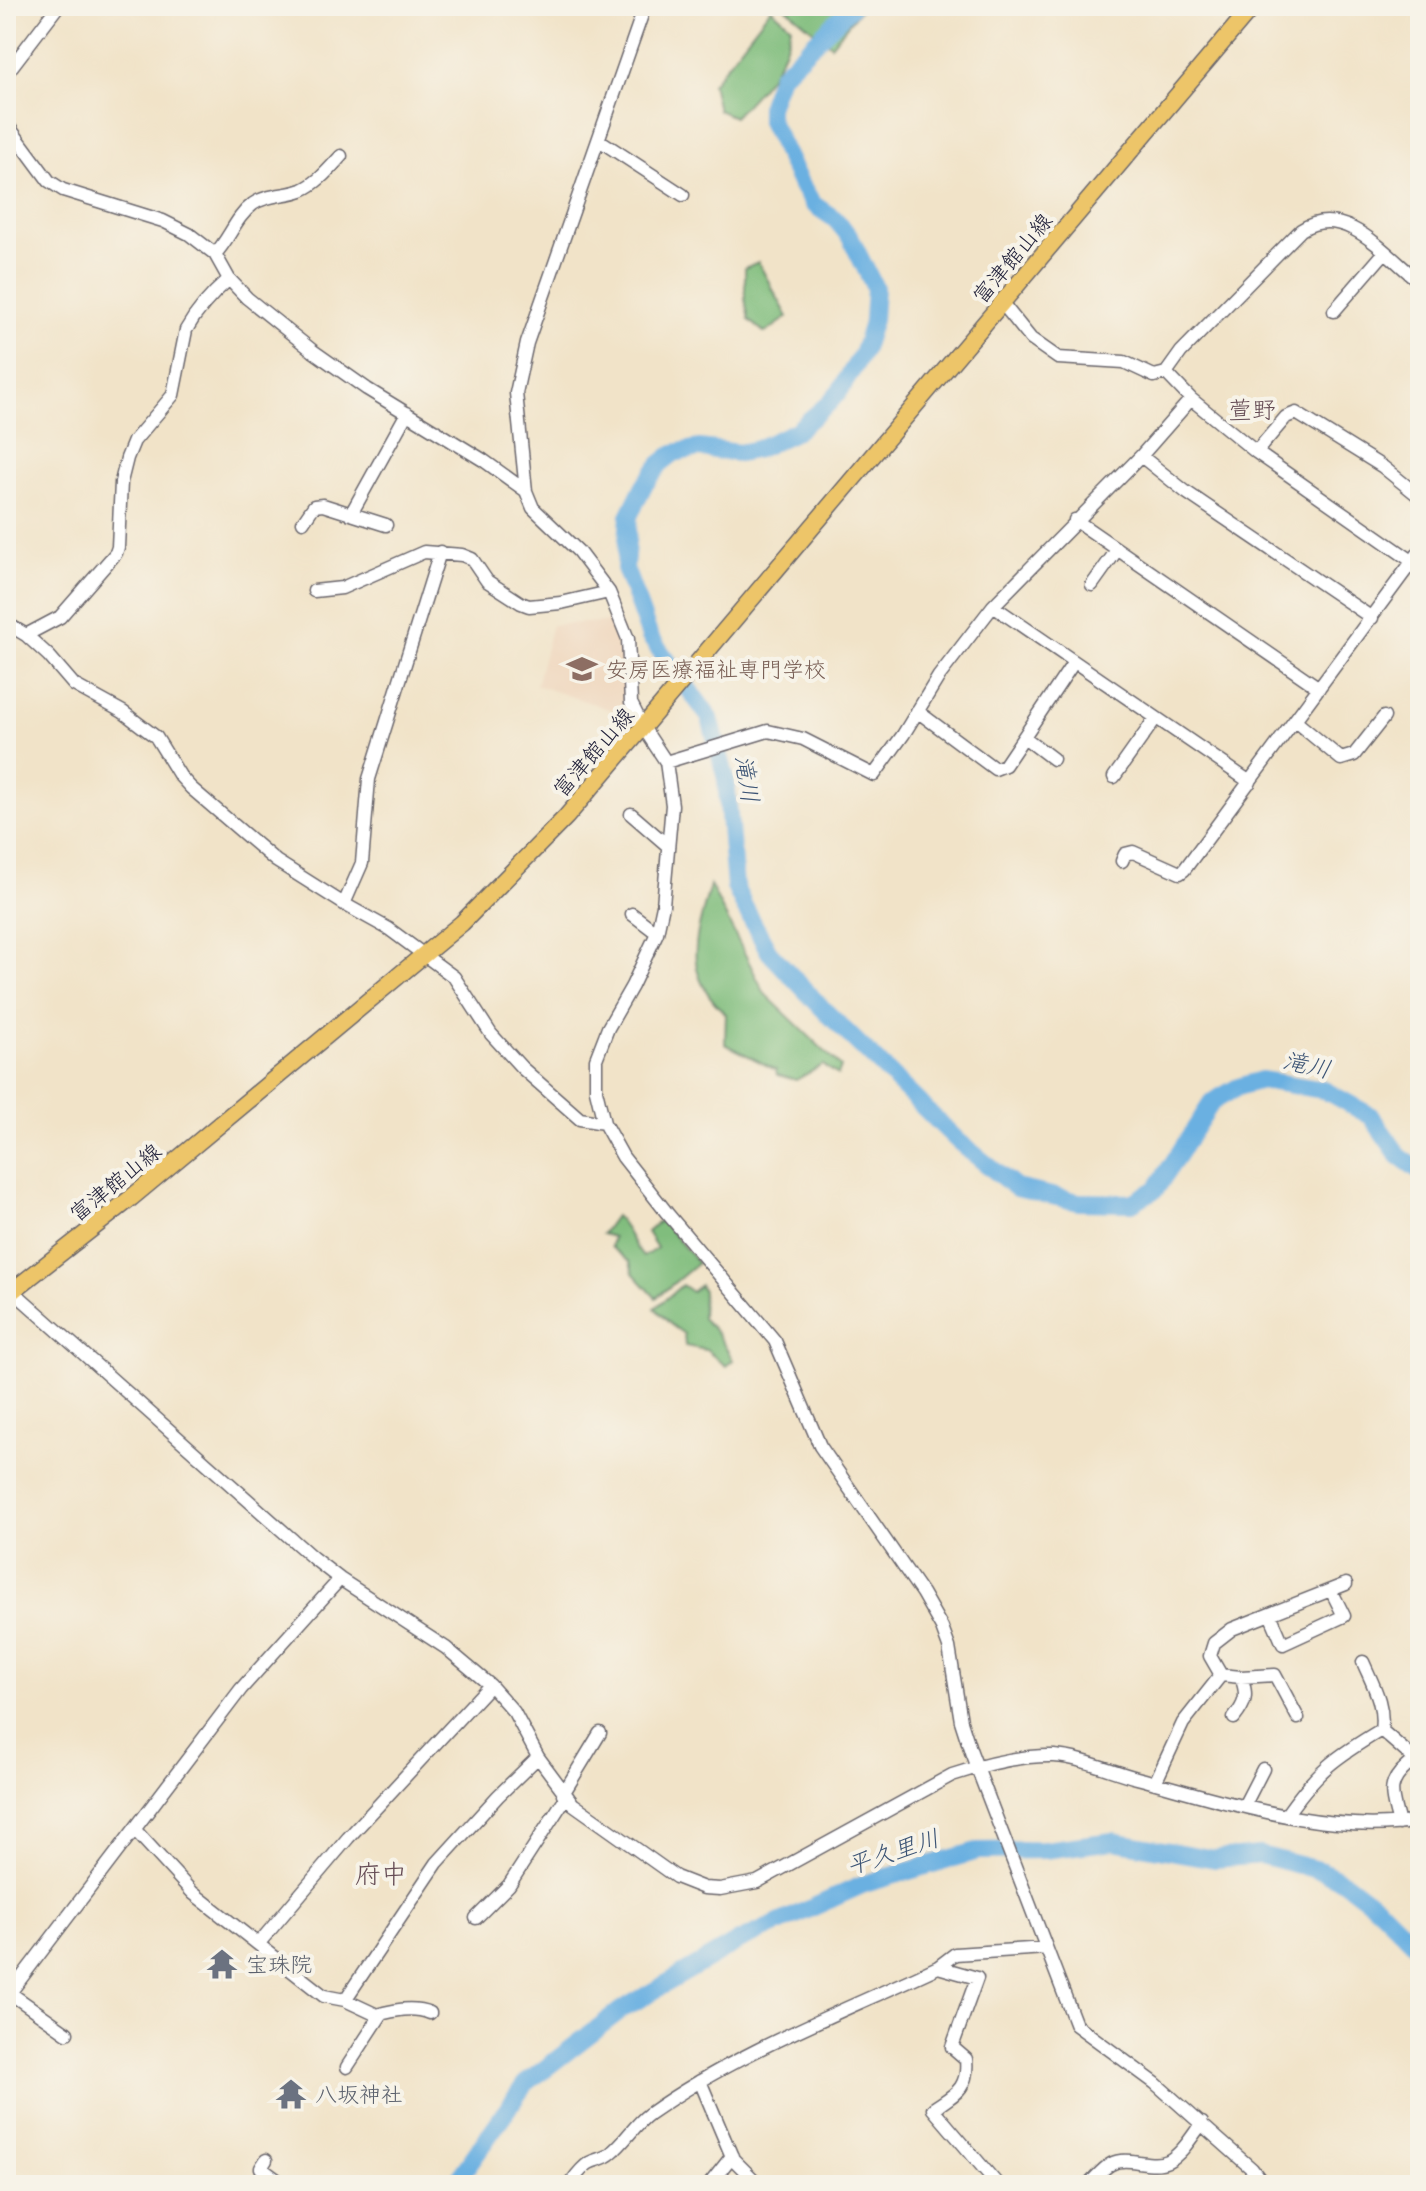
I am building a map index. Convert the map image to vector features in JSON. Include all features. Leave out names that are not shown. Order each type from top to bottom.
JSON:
[{"type":"main road","name":"富津館山線","points":[[10,1294],[424,955],[505,882],[566,817],[675,690],[1253,6]]},
{"type":"street","points":[[6,74],[58,6]]},
{"type":"street","points":[[645,6],[541,301],[519,371],[516,393],[526,491],[533,508],[578,551],[609,592],[628,639],[631,703],[666,762],[672,805],[663,905],[657,933],[608,1028],[596,1059],[596,1090],[604,1123],[623,1157],[775,1341],[820,1446],[922,1593],[942,1628],[949,1647],[961,1721],[1076,2025],[1155,2083],[1252,2169],[1264,2185]]},
{"type":"street","points":[[6,123],[49,181],[63,190],[163,221],[189,234],[215,254],[229,279],[247,298],[313,351],[526,491]]},
{"type":"street","points":[[599,140],[683,195]]},
{"type":"street","points":[[215,254],[239,216],[253,204],[312,185],[341,156]]},
{"type":"street","points":[[1002,303],[1031,339],[1058,358],[1124,362],[1154,376],[1166,373],[1181,352],[1311,223],[1334,223],[1366,235],[1420,282]]},
{"type":"street","points":[[1334,311],[1385,252]]},
{"type":"street","points":[[26,635],[60,617],[116,553],[121,482],[134,441],[173,395],[186,330],[212,294],[229,279]]},
{"type":"street","points":[[1122,861],[1125,854],[1133,852],[1180,873],[1416,556],[1256,452],[1191,399],[1166,373]]},
{"type":"street","points":[[666,762],[768,731],[803,739],[874,775],[939,676],[993,606],[1141,456],[1191,399]]},
{"type":"street","points":[[351,514],[407,413]]},
{"type":"street","points":[[1256,452],[1286,417],[1296,413],[1383,467],[1420,497]]},
{"type":"street","points":[[1141,456],[1186,492],[1372,618]]},
{"type":"street","points":[[303,522],[314,506],[323,505],[386,525]]},
{"type":"street","points":[[1075,520],[1319,688]]},
{"type":"street","points":[[1092,585],[1117,550]]},
{"type":"street","points":[[314,591],[342,588],[424,552],[440,552],[472,559],[487,581],[529,606],[561,603],[609,592]]},
{"type":"street","points":[[344,904],[362,863],[369,779],[440,552]]},
{"type":"street","points":[[993,606],[1250,782]]},
{"type":"street","points":[[6,623],[26,635],[74,685],[123,712],[156,737],[191,788],[276,861],[389,929],[454,977],[491,1034],[522,1068],[580,1119],[604,1123]]},
{"type":"street","points":[[917,711],[995,769],[1005,765],[1074,662]]},
{"type":"street","points":[[1295,721],[1341,759],[1354,755],[1384,717]]},
{"type":"street","points":[[1114,777],[1155,719]]},
{"type":"street","points":[[1024,737],[1053,759]]},
{"type":"street","points":[[631,814],[668,846]]},
{"type":"street","points":[[632,914],[657,933]]},
{"type":"street","points":[[10,1294],[340,1579],[446,1648],[490,1685],[514,1712],[538,1757],[565,1796],[676,1877],[704,1888],[720,1889],[757,1882],[952,1775],[1035,1756],[1077,1760],[1286,1815],[1362,1824],[1420,1821]]},
{"type":"street","points":[[67,2033],[8,1996],[241,1689],[340,1579]]},
{"type":"street","points":[[1221,1675],[1210,1656],[1214,1643],[1232,1629],[1346,1584]]},
{"type":"street","points":[[1270,1614],[1283,1644],[1344,1616],[1331,1590]]},
{"type":"street","points":[[1286,1815],[1311,1780],[1324,1768],[1343,1752],[1381,1730],[1384,1715],[1363,1662]]},
{"type":"street","points":[[1155,1783],[1183,1723],[1221,1675]]},
{"type":"street","points":[[1221,1675],[1275,1675],[1298,1718]]},
{"type":"street","points":[[1234,1718],[1244,1705],[1247,1692],[1241,1677]]},
{"type":"street","points":[[259,1943],[348,1838],[490,1685]]},
{"type":"street","points":[[1381,1730],[1420,1764]]},
{"type":"street","points":[[476,1918],[509,1885],[600,1733]]},
{"type":"street","points":[[345,2000],[437,1863],[538,1757]]},
{"type":"street","points":[[1399,1824],[1391,1789],[1393,1781],[1407,1766],[1420,1764]]},
{"type":"street","points":[[1244,1806],[1263,1769]]},
{"type":"street","points":[[135,1830],[193,1893],[324,1996],[345,2000],[381,2015]]},
{"type":"street","points":[[569,2185],[591,2161],[613,2152],[633,2126],[741,2058],[938,1967],[955,1954],[1046,1948]]},
{"type":"street","points":[[938,1967],[977,1978],[952,2047],[966,2059],[966,2080],[961,2089],[933,2109],[998,2185]]},
{"type":"street","points":[[347,2067],[381,2015],[387,2011],[410,2009],[430,2013]]},
{"type":"street","points":[[700,2081],[732,2156],[758,2184]]},
{"type":"street","points":[[1088,2185],[1111,2164],[1120,2161],[1166,2162],[1178,2154],[1202,2123]]},
{"type":"street","points":[[709,2185],[732,2156]]},
{"type":"street","points":[[266,2160],[261,2168],[280,2182],[278,2185]]},
{"type":"shaded area","name":"安房医療福祉専門学校","points":[[618,621],[622,632],[626,701],[630,716],[536,685],[552,625]]},
{"type":"green space","points":[[784,6],[863,6],[831,45]]},
{"type":"green space","points":[[771,8],[791,26],[788,40],[770,76],[734,117],[718,110],[712,84]]},
{"type":"green space","points":[[758,262],[788,317],[765,333],[749,320],[745,299],[745,268]]},
{"type":"green space","points":[[710,885],[765,994],[841,1067],[838,1075],[823,1065],[796,1080],[777,1075],[776,1070],[725,1044],[726,1014],[702,984],[697,969],[697,938]]},
{"type":"green space","points":[[615,1216],[643,1257],[657,1248],[647,1232],[661,1220],[698,1263],[656,1298],[633,1273],[630,1262],[611,1247],[613,1237],[602,1234]]},
{"type":"green space","points":[[682,1285],[692,1292],[700,1285],[703,1291],[702,1318],[717,1333],[733,1360],[726,1366],[706,1350],[685,1346],[684,1334],[655,1308]]},
{"type":"waterway","name":"滝川","points":[[852,6],[780,76],[769,107],[769,119],[813,204],[835,219],[850,237],[875,288],[873,320],[863,352],[841,389],[796,431],[758,449],[739,453],[699,448],[674,453],[660,464],[643,487],[629,516],[625,568],[650,637],[710,718],[726,779],[735,887],[745,908],[769,952],[821,1007],[958,1141],[1016,1188],[1079,1202],[1132,1203],[1156,1189],[1212,1102],[1238,1087],[1261,1080],[1324,1090],[1371,1116],[1399,1156],[1420,1171]]},
{"type":"waterway","name":"平久里川","points":[[454,2185],[525,2084],[621,2010],[739,1941],[864,1884],[977,1851],[1044,1850],[1113,1841],[1215,1859],[1260,1855],[1322,1871],[1345,1882],[1379,1908],[1420,1949]]},
{"type":"place","name":"安房医療福祉専門学校","points":[[582,669]]},
{"type":"place","name":"宝珠院","points":[[222,1964]]},
{"type":"place","name":"八坂神社","points":[[291,2094]]},
{"type":"district","name":"萱野","points":[[1252,410]]},
{"type":"district","name":"府中","points":[[381,1874]]}]
